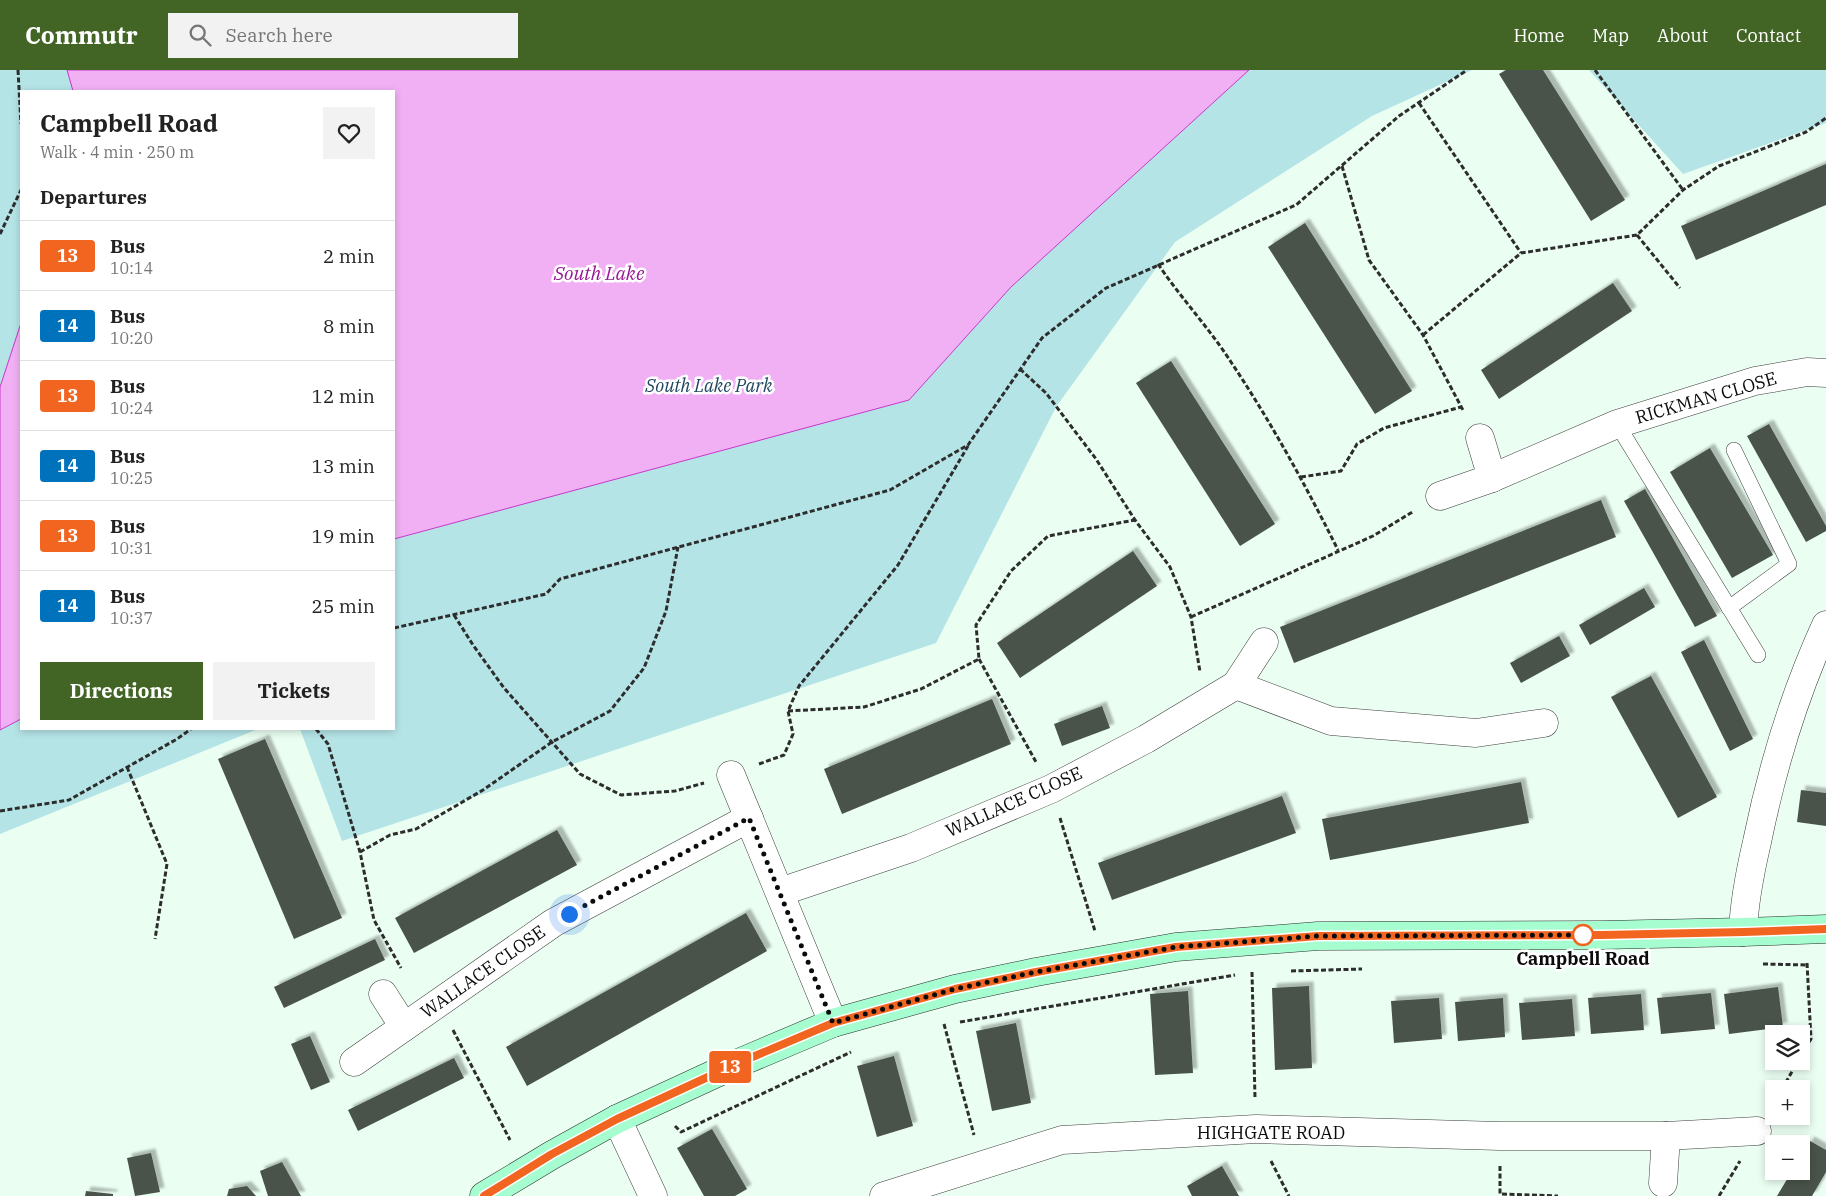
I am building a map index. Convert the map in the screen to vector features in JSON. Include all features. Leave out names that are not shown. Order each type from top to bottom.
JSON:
[{"type":"street","name":"RICKMAN CLOSE","points":[[1440,496],[1492,478],[1617,424],[1755,381],[1807,372],[1826,373]]},
{"type":"street","points":[[1480,438],[1492,478]]},
{"type":"street","points":[[1744,932],[1744,909],[1767,795],[1782,742],[1817,665],[1826,625]]},
{"type":"street","name":"WALLACE CLOSE","points":[[780,892],[910,848],[1051,789],[1146,739],[1236,685],[1264,642]]},
{"type":"street","points":[[1236,685],[1331,721],[1476,733],[1544,723]]},
{"type":"street","points":[[731,775],[833,1023]]},
{"type":"street","name":"WALLACE CLOSE","points":[[354,1062],[553,923],[749,818]]},
{"type":"street","points":[[484,1196],[552,1154],[617,1119],[736,1064],[833,1023],[955,989],[1036,972],[1176,947],[1318,936],[1602,935],[1816,929]]},
{"type":"street","name":"WALLACE CLOSE","points":[[383,994],[404,1028]]},
{"type":"street","points":[[617,1119],[654,1196]]},
{"type":"street","name":"HIGHGATE ROAD","points":[[884,1196],[1062,1140],[1256,1129],[1500,1136],[1666,1136],[1757,1131]]},
{"type":"street","points":[[1663,1183],[1666,1136]]},
{"type":"lane","name":"RICKMAN CLOSE","points":[[1617,424],[1758,655]]},
{"type":"lane","points":[[1729,608],[1789,564],[1734,450]]},
{"type":"path","points":[[18,70],[20,106]]},
{"type":"path","points":[[454,615],[504,688],[580,774],[621,795],[675,791],[731,775],[784,755],[793,734],[788,711],[799,686],[898,565],[968,445],[1042,338],[1106,288],[1296,205],[1399,116],[1467,70]]},
{"type":"path","points":[[1595,70],[1683,190]]},
{"type":"path","points":[[1419,103],[1521,253]]},
{"type":"path","points":[[1423,335],[1521,253],[1637,235],[1683,190],[1719,166],[1806,132],[1826,118]]},
{"type":"path","points":[[1342,166],[1369,260],[1423,335],[1461,407],[1480,438]]},
{"type":"path","points":[[0,234],[20,192]]},
{"type":"path","points":[[1637,235],[1680,288]]},
{"type":"path","points":[[1158,264],[1174,288],[1231,361],[1301,477],[1338,550]]},
{"type":"path","points":[[1020,369],[1051,400],[1096,459],[1135,520],[1170,567],[1191,616],[1204,705]]},
{"type":"path","points":[[1301,477],[1341,471],[1357,444],[1384,428],[1461,407]]},
{"type":"path","points":[[395,628],[546,594],[560,579],[890,490],[968,445]]},
{"type":"path","points":[[1191,616],[1372,536],[1440,496]]},
{"type":"path","points":[[1096,934],[1051,789],[979,659],[976,625],[1011,571],[1048,536],[1135,520]]},
{"type":"path","points":[[360,852],[390,835],[416,829],[484,790],[552,742],[610,711],[644,668],[666,611],[678,547]]},
{"type":"path","points":[[788,711],[864,707],[921,689],[979,659]]},
{"type":"path","points":[[0,811],[68,800],[177,739],[190,730]]},
{"type":"path","points":[[317,730],[328,744],[360,852],[374,920],[402,971]]},
{"type":"path","points":[[127,767],[167,864],[155,939]]},
{"type":"path","points":[[1810,1041],[1808,965],[1816,929]]},
{"type":"path","points":[[1760,964],[1808,965]]},
{"type":"path","points":[[1281,971],[1370,968]]},
{"type":"path","points":[[954,1022],[1252,972],[1262,972]]},
{"type":"path","points":[[1252,972],[1256,1129],[1289,1196]]},
{"type":"path","points":[[439,1004],[510,1140]]},
{"type":"path","points":[[936,1027],[944,1024],[982,1165]]},
{"type":"path","points":[[671,1122],[681,1132],[857,1049]]},
{"type":"path","points":[[1500,1136],[1500,1195],[1557,1196]]},
{"type":"green space","name":"South Lake Park","points":[[0,70],[1472,70],[1372,116],[1175,242],[1056,407],[936,643],[342,841],[300,730],[395,730],[395,90],[20,90],[20,730],[256,730],[0,834]]},
{"type":"green space","points":[[1589,70],[1826,70],[1826,123],[1683,174]]},
{"type":"water","name":"South Lake","points":[[67,70],[1249,70],[1011,287],[909,400],[395,539],[395,90],[73,90]]},
{"type":"water","points":[[20,326],[20,720],[0,730],[0,387]]},
{"type":"building","points":[[1506,70],[1543,70],[1625,200],[1591,221],[1499,74]]},
{"type":"building","points":[[1826,164],[1826,205],[1696,260],[1681,226]]},
{"type":"building","points":[[1305,223],[1412,391],[1375,414],[1268,247]]},
{"type":"building","points":[[1613,283],[1632,311],[1499,399],[1481,370]]},
{"type":"building","points":[[1171,361],[1275,524],[1240,546],[1136,383]]},
{"type":"building","points":[[1769,424],[1826,526],[1826,531],[1806,542],[1747,436]]},
{"type":"building","points":[[1710,448],[1773,555],[1732,578],[1670,472]]},
{"type":"building","points":[[1645,489],[1717,616],[1695,627],[1624,501]]},
{"type":"building","points":[[1601,500],[1616,537],[1294,663],[1280,627]]},
{"type":"building","points":[[1133,551],[1157,586],[1020,678],[997,643]]},
{"type":"building","points":[[1644,588],[1655,607],[1590,645],[1579,625]]},
{"type":"building","points":[[1559,636],[1570,656],[1521,683],[1510,663]]},
{"type":"building","points":[[1704,640],[1753,739],[1730,751],[1681,652]]},
{"type":"building","points":[[1651,676],[1717,797],[1678,818],[1611,697]]},
{"type":"building","points":[[992,699],[1011,744],[842,814],[824,769]]},
{"type":"building","points":[[1102,706],[1110,728],[1062,746],[1054,724]]},
{"type":"building","points":[[265,739],[342,918],[294,939],[218,759]]},
{"type":"building","points":[[1521,782],[1529,823],[1330,860],[1322,819]]},
{"type":"building","points":[[1801,790],[1826,793],[1826,826],[1797,822]]},
{"type":"building","points":[[1282,796],[1296,833],[1112,900],[1098,863]]},
{"type":"building","points":[[557,830],[577,865],[414,953],[395,918]]},
{"type":"building","points":[[746,913],[767,951],[527,1086],[506,1047]]},
{"type":"building","points":[[375,939],[385,960],[284,1008],[274,987]]},
{"type":"building","points":[[1309,986],[1312,1068],[1275,1070],[1272,988]]},
{"type":"building","points":[[1778,987],[1783,1025],[1765,1025],[1765,1029],[1729,1034],[1724,994]]},
{"type":"building","points":[[1188,991],[1193,1073],[1155,1075],[1150,994]]},
{"type":"building","points":[[1711,993],[1715,1029],[1661,1034],[1657,998]]},
{"type":"building","points":[[1641,994],[1644,1030],[1591,1034],[1588,998]]},
{"type":"building","points":[[1439,998],[1442,1039],[1394,1043],[1391,1001]]},
{"type":"building","points":[[1503,998],[1505,1037],[1458,1041],[1455,1002]]},
{"type":"building","points":[[1572,999],[1575,1036],[1522,1040],[1519,1003]]},
{"type":"building","points":[[1016,1023],[1031,1103],[992,1111],[976,1031]]},
{"type":"building","points":[[310,1036],[330,1082],[311,1090],[291,1044]]},
{"type":"building","points":[[894,1056],[913,1126],[877,1137],[857,1066]]},
{"type":"building","points":[[454,1058],[464,1078],[358,1131],[348,1110]]},
{"type":"building","points":[[712,1129],[747,1189],[735,1196],[704,1196],[677,1148]]},
{"type":"building","points":[[1810,1141],[1826,1150],[1826,1172],[1812,1196],[1777,1196],[1787,1180],[1810,1180]]},
{"type":"building","points":[[151,1153],[160,1192],[135,1196],[127,1158]]},
{"type":"building","points":[[282,1162],[301,1196],[268,1196],[260,1171]]},
{"type":"building","points":[[1222,1166],[1239,1196],[1192,1196],[1187,1186]]},
{"type":"building","points":[[247,1186],[256,1196],[227,1196],[229,1189]]},
{"type":"building","points":[[86,1191],[113,1194],[113,1196],[85,1196]]},
{"type":"bus line","name":"13","points":[[484,1196],[552,1154],[617,1119],[736,1064],[833,1023],[955,989],[1036,972],[1176,947],[1318,936],[1602,935],[1826,929]]},
{"type":"place","name":"Campbell Road","points":[[1583,935]]},
{"type":"route","points":[[569,914],[749,818],[833,1023],[955,989],[1036,972],[1176,947],[1318,936],[1583,935]]}]
